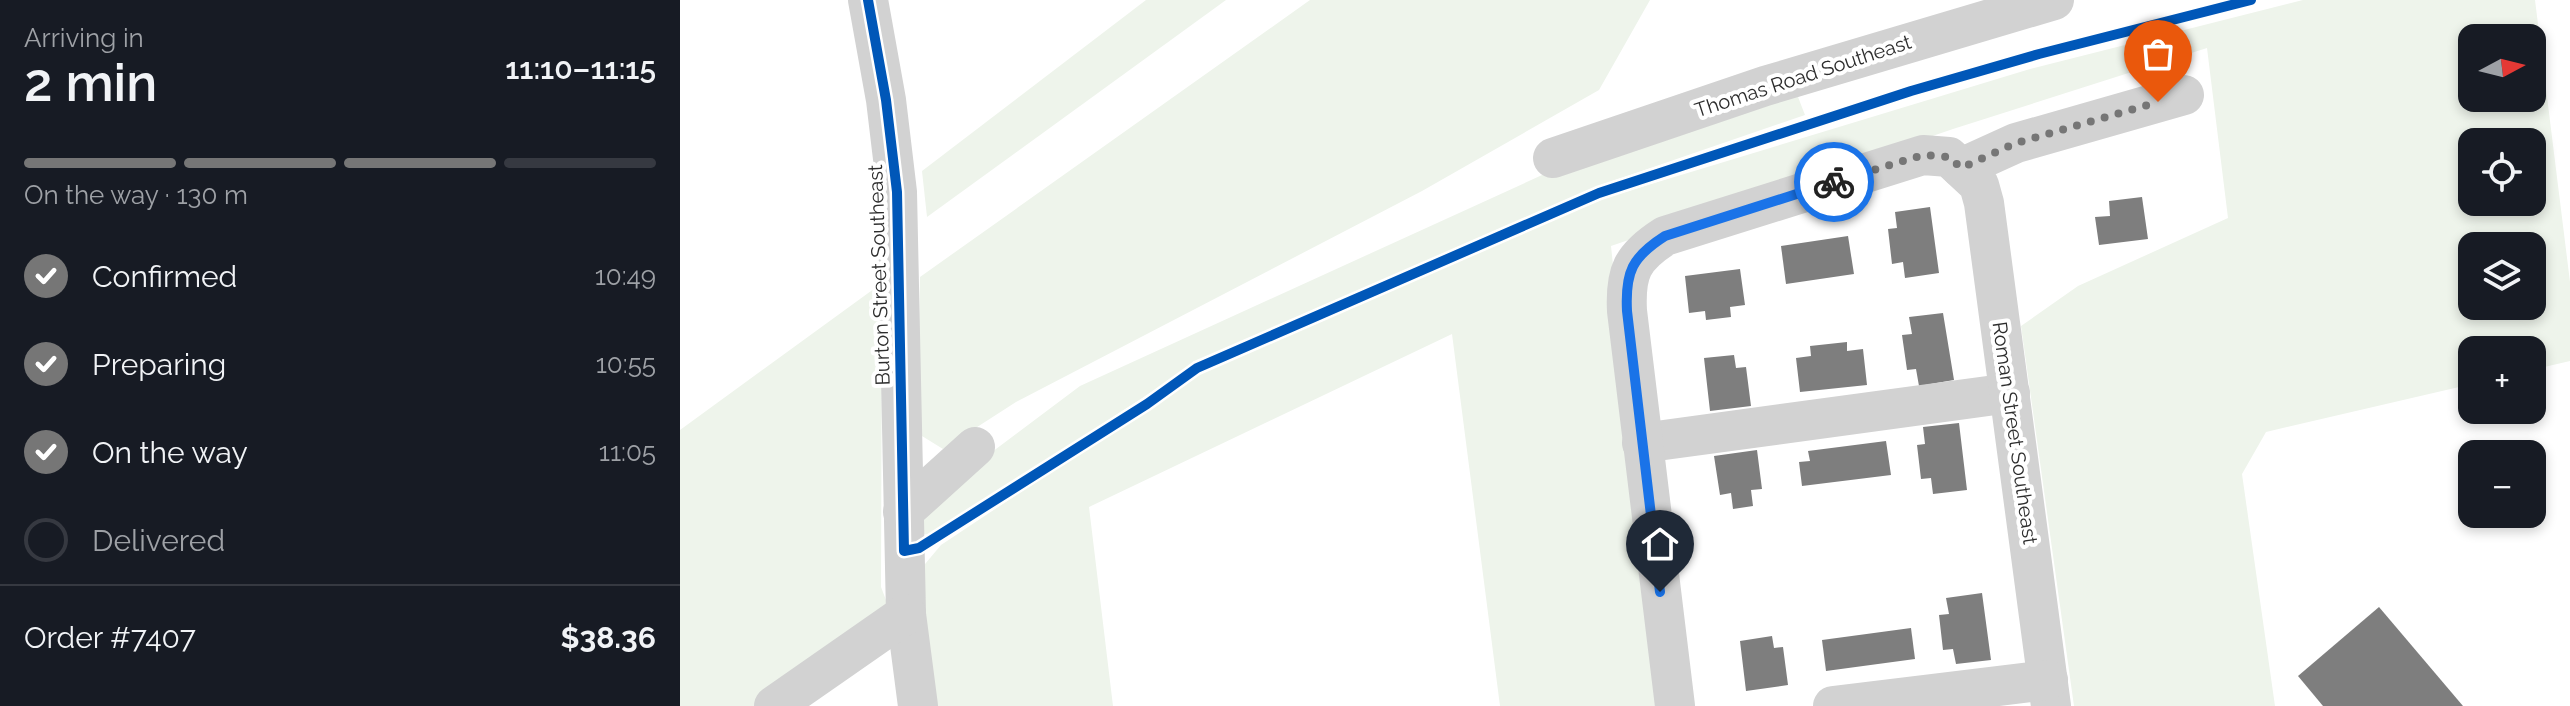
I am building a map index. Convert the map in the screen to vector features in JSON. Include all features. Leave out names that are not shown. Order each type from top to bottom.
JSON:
[{"type":"street","name":"Burton Street Southeast","points":[[868,0],[886,100],[897,192],[906,614],[918,706]]},
{"type":"street","name":"Thomas Road Southeast","points":[[1553,158],[1765,86],[2054,0]]},
{"type":"street","points":[[1675,706],[1627,311],[1627,279],[1644,250],[1665,236],[1907,159],[1923,155],[1949,157],[1961,168],[2016,143],[2184,95]]},
{"type":"street","name":"Roman Street Southeast","points":[[1961,168],[1979,185],[1984,203],[2050,693]]},
{"type":"street","points":[[1642,443],[2010,393]]},
{"type":"street","points":[[903,512],[975,447]]},
{"type":"street","points":[[774,706],[906,614]]},
{"type":"street","points":[[1833,706],[2050,693]]},
{"type":"shaded area","points":[[1146,0],[1226,0],[927,217],[922,171]]},
{"type":"shaded area","points":[[1310,0],[1650,0],[1599,90],[1422,191],[1016,402],[943,449],[922,436],[918,401],[920,277]]},
{"type":"shaded area","points":[[2303,0],[2535,0],[2538,24],[2458,24],[2458,112],[2546,112],[2546,89],[2570,282],[2570,361],[2546,367],[2546,336],[2458,336],[2458,387],[2266,432],[2242,474],[2275,706],[2074,706],[2021,326],[2078,286],[2228,218],[2207,48],[1953,129],[1611,246],[1660,706],[1500,706],[1452,334],[1089,507],[1113,706],[937,706],[920,570],[941,545],[1201,372],[1605,198],[2030,69]]},
{"type":"shaded area","points":[[1793,84],[1805,115],[1598,186],[1196,363],[932,535],[921,534],[923,516],[948,485],[1080,386],[1586,155]]},
{"type":"shaded area","points":[[882,283],[881,587],[891,613],[765,706],[680,706],[680,430]]},
{"type":"building","points":[[2142,197],[2148,239],[2099,245],[2095,217],[2110,216],[2109,201]]},
{"type":"building","points":[[1930,207],[1939,273],[1905,278],[1903,262],[1892,264],[1888,229],[1897,228],[1895,212]]},
{"type":"building","points":[[1848,236],[1854,274],[1786,284],[1781,246]]},
{"type":"building","points":[[1740,269],[1745,305],[1730,307],[1731,317],[1706,320],[1705,311],[1689,313],[1685,276]]},
{"type":"building","points":[[1943,313],[1954,380],[1919,386],[1916,369],[1907,370],[1902,335],[1912,334],[1909,317]]},
{"type":"building","points":[[1847,342],[1847,351],[1863,349],[1867,385],[1800,392],[1796,358],[1811,356],[1810,346]]},
{"type":"building","points":[[1734,355],[1736,368],[1746,367],[1751,406],[1710,411],[1704,358]]},
{"type":"building","points":[[1959,423],[1967,490],[1933,494],[1931,478],[1921,479],[1917,445],[1925,444],[1923,427]]},
{"type":"building","points":[[1886,441],[1891,475],[1802,486],[1799,462],[1810,461],[1808,451]]},
{"type":"building","points":[[1757,450],[1762,489],[1751,490],[1753,506],[1733,509],[1731,493],[1720,495],[1714,456]]},
{"type":"building","points":[[1982,593],[1991,660],[1956,664],[1953,649],[1943,650],[1939,615],[1949,614],[1946,598]]},
{"type":"building","points":[[2379,607],[2463,706],[2323,706],[2298,676]]},
{"type":"building","points":[[1911,628],[1915,659],[1826,671],[1822,640]]},
{"type":"building","points":[[1772,636],[1774,648],[1783,647],[1788,685],[1746,691],[1740,641]]},
{"type":"cycle path","points":[[868,0],[886,100],[897,192],[904,551],[919,548],[1147,404],[1197,368],[1599,193],[1911,91],[2039,54],[2251,0]]},
{"type":"way so far","points":[[1834,182],[1923,155],[1949,157],[1961,168],[2016,143],[2158,102]]},
{"type":"route","points":[[1660,592],[1627,311],[1627,279],[1631,268],[1644,250],[1665,236],[1834,182]]}]
